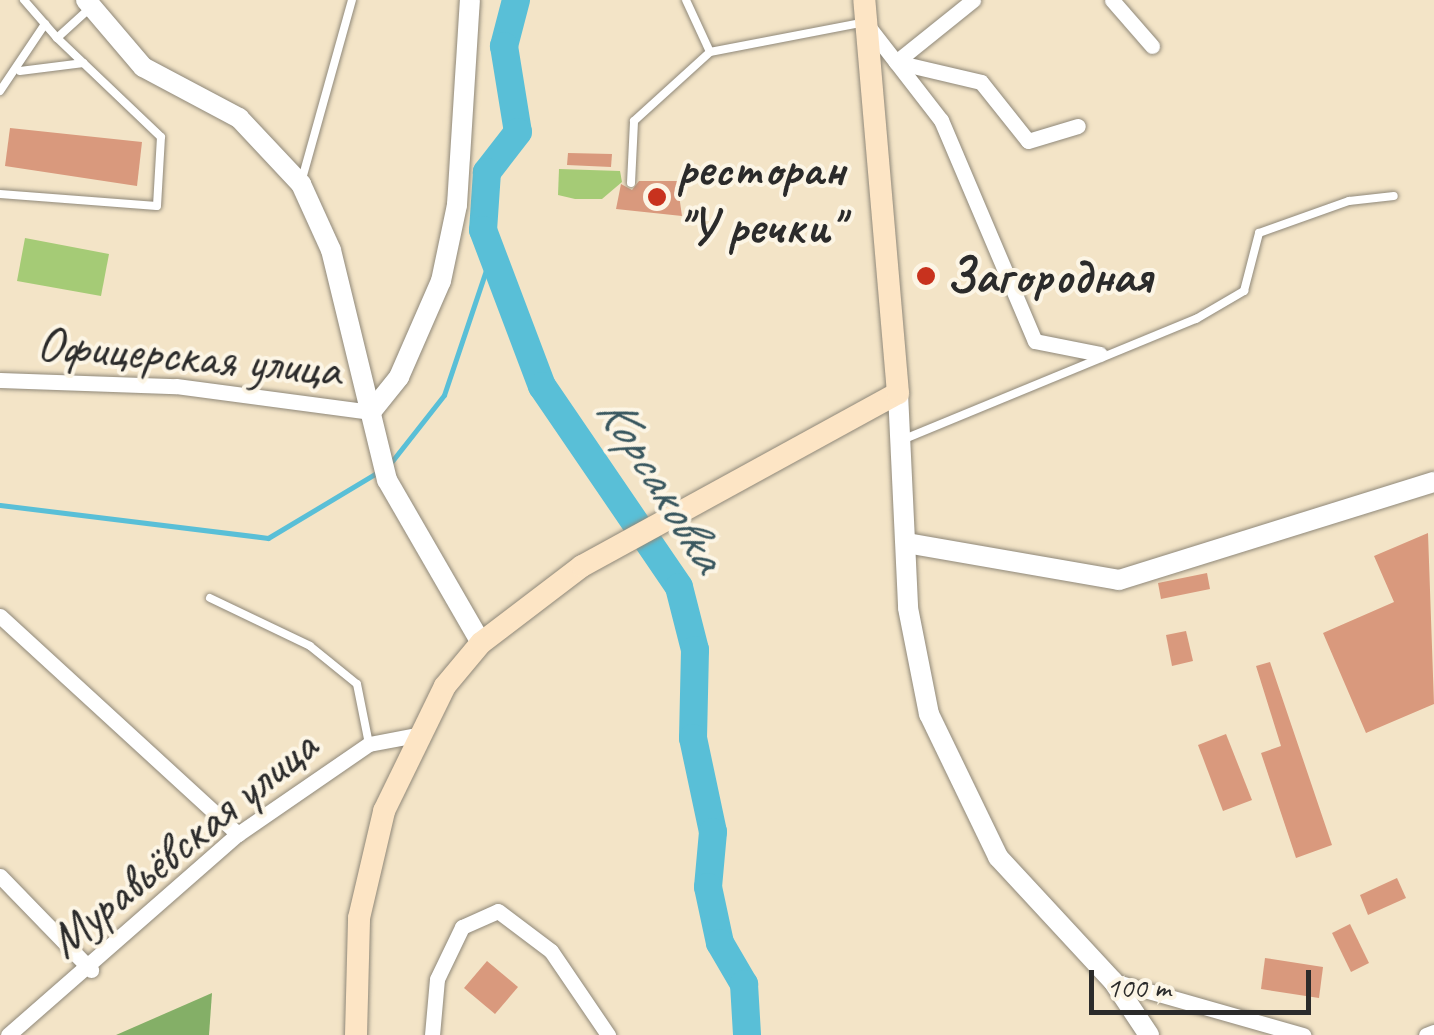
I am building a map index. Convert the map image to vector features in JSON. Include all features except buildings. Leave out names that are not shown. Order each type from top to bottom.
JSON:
[{"type":"main road","points":[[356,1035],[358,918],[384,811],[417,735],[482,643],[616,545],[898,394],[865,11]]},
{"type":"street","points":[[371,412],[400,376],[440,281],[457,206],[470,0]]},
{"type":"street","points":[[896,62],[973,0]]},
{"type":"street","points":[[1112,0],[1152,46]]},
{"type":"street","points":[[89,3],[143,67],[239,118],[301,184],[332,250],[376,446],[400,506],[482,643]]},
{"type":"street","points":[[865,11],[896,62],[941,120],[1035,340],[1100,354]]},
{"type":"street","points":[[896,62],[981,82],[1028,141],[1078,126]]},
{"type":"street","name":"Офицерская улица","points":[[0,380],[176,386],[371,412]]},
{"type":"street","points":[[898,394],[908,608],[929,714],[998,857],[1113,981],[1149,1035]]},
{"type":"street","points":[[907,544],[1119,580],[1434,482]]},
{"type":"street","points":[[0,616],[238,834]]},
{"type":"street","name":"Муравьёвская улица","points":[[11,1032],[91,970],[238,834],[369,744],[417,735]]},
{"type":"street","points":[[0,876],[91,970]]},
{"type":"street","points":[[432,1035],[436,980],[462,927],[498,911],[551,951],[608,1035]]},
{"type":"street","points":[[1113,981],[1304,1035]]},
{"type":"street","points":[[0,1016],[11,1032]]},
{"type":"street","points":[[1426,1035],[1434,1032]]},
{"type":"lane","points":[[0,194],[157,206],[161,137],[57,38],[24,0]]},
{"type":"lane","points":[[301,184],[352,0]]},
{"type":"lane","points":[[686,0],[710,52]]},
{"type":"lane","points":[[57,38],[89,3]]},
{"type":"lane","points":[[631,184],[634,121],[710,52],[865,11]]},
{"type":"lane","points":[[0,90],[20,71],[45,24]]},
{"type":"lane","points":[[20,71],[84,63]]},
{"type":"lane","points":[[902,440],[1244,291],[1258,233],[1349,201],[1394,196]]},
{"type":"lane","points":[[210,598],[310,646],[357,684],[369,744]]},
{"type":"green space","points":[[559,169],[620,171],[622,182],[602,199],[575,199],[558,195]]},
{"type":"green space","points":[[25,238],[109,254],[101,296],[17,281]]},
{"type":"green space","points":[[212,993],[209,1035],[116,1035]]},
{"type":"waterway","name":"Корсаковка","points":[[516,0],[504,46],[518,132],[487,172],[483,230],[542,386],[679,587],[695,650],[693,738],[713,832],[708,887],[720,943],[744,984],[747,1035]]},
{"type":"waterway","points":[[389,465],[444,395],[486,270],[483,230]]},
{"type":"waterway","points":[[0,505],[268,538],[380,471]]},
{"type":"place","name":"ресторан \"У речки\"","points":[[657,197]]},
{"type":"place","name":"Загородная","points":[[926,276]]}]
